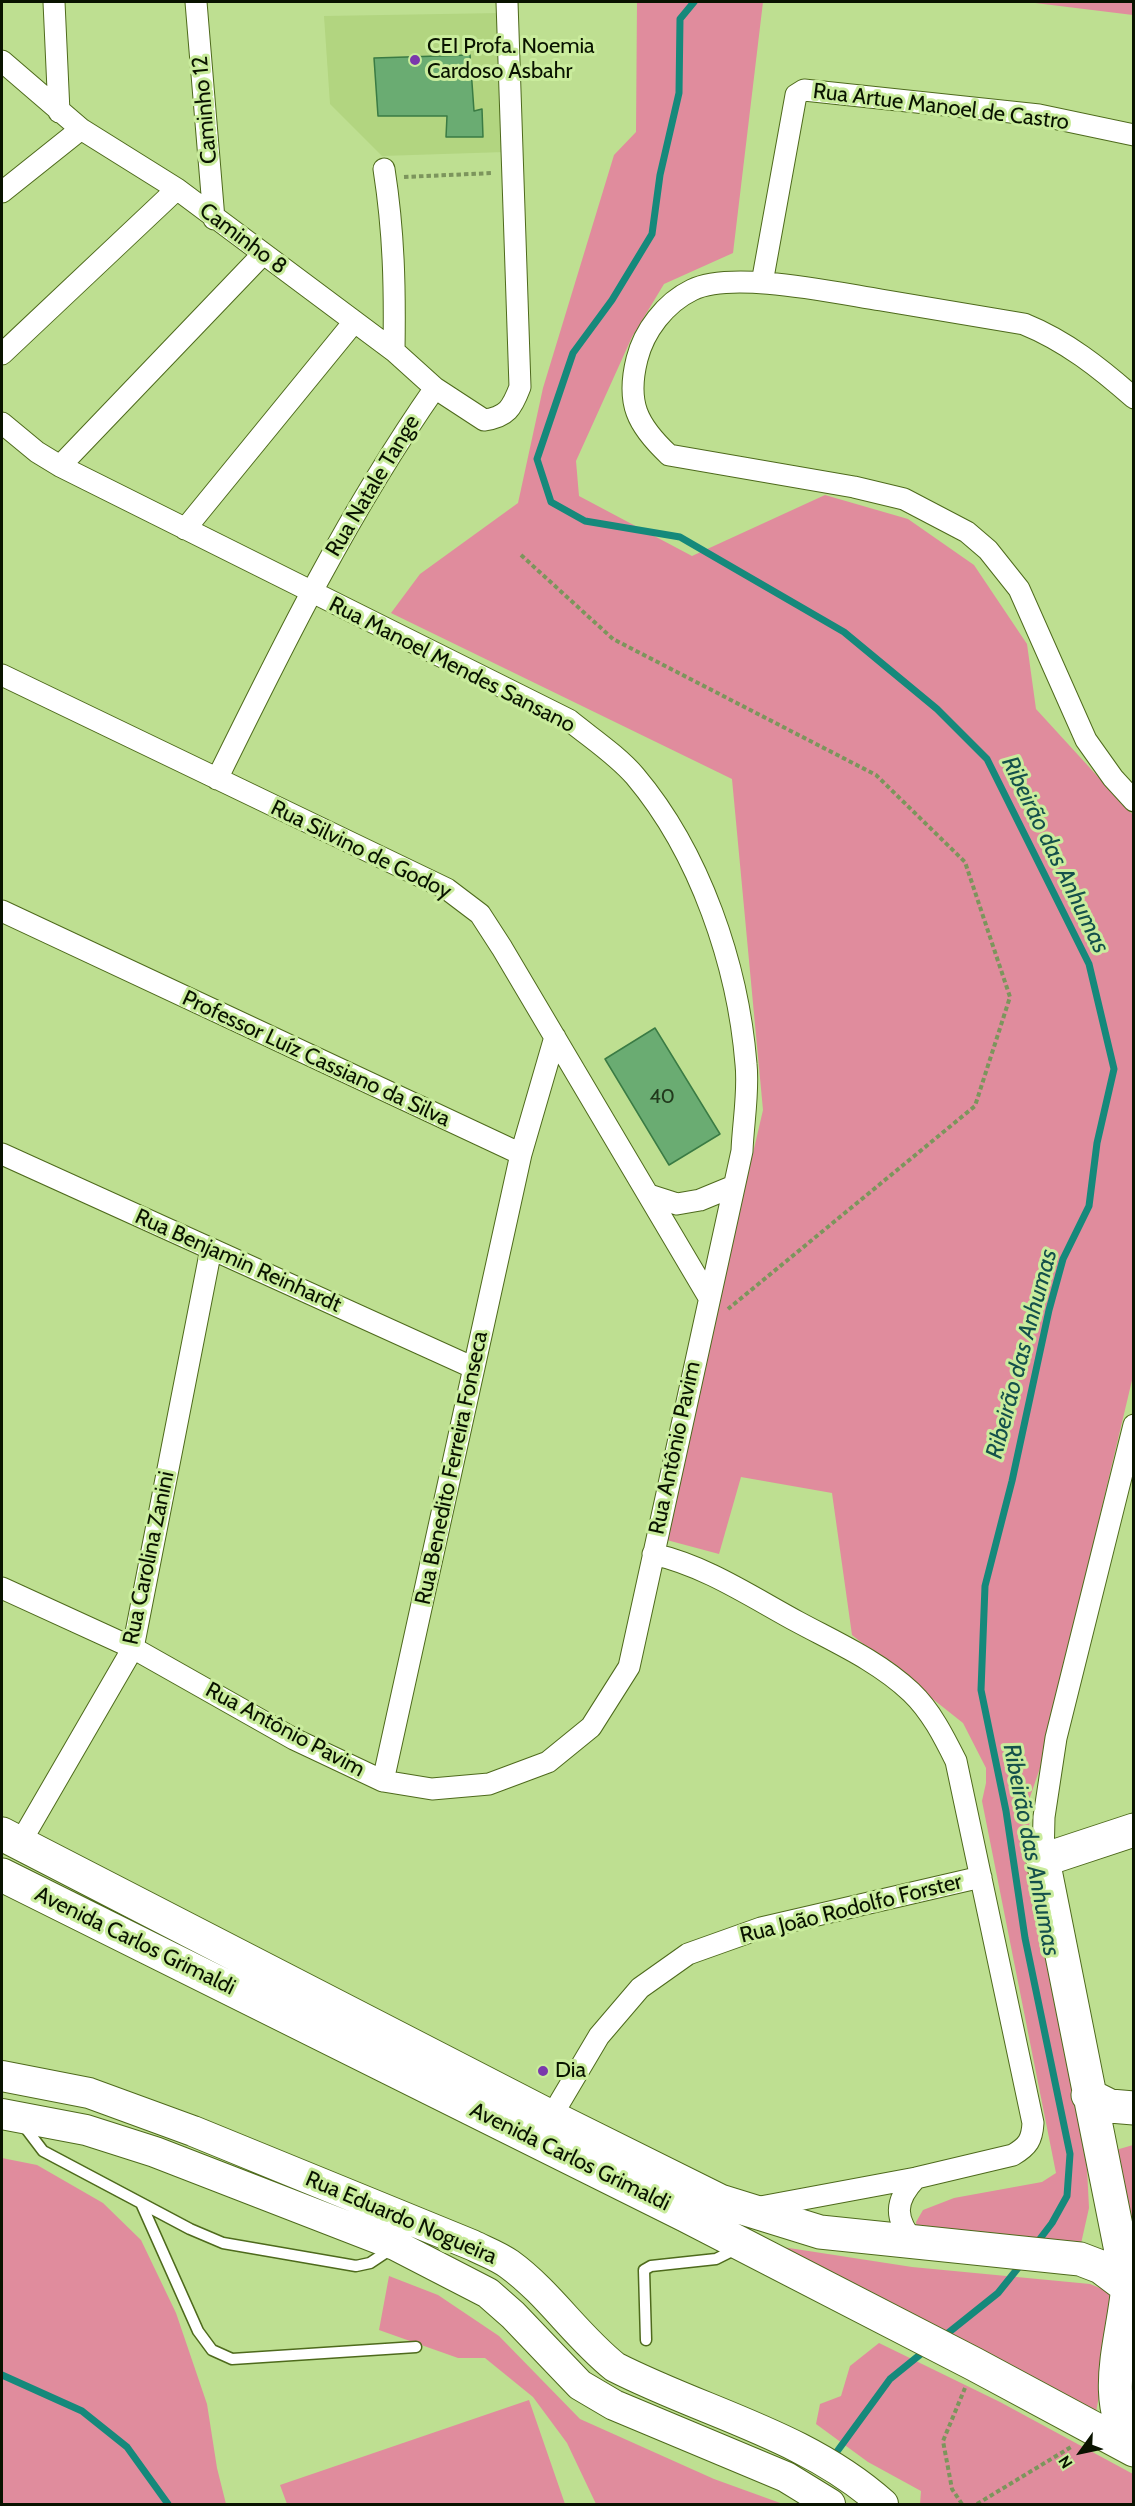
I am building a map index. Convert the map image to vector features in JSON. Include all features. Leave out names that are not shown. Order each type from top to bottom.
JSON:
[{"type":"main road","points":[[1134,1830],[1042,1860],[1088,2095],[1131,2289],[1113,2387],[1120,2426],[1134,2450]]},
{"type":"main road","name":"Avenida Carlos Grimaldi","points":[[11,1838],[551,2117],[720,2201],[820,2232],[1080,2259],[1101,2267],[1131,2289]]},
{"type":"main road","name":"Avenida Carlos Grimaldi","points":[[2,1875],[744,2245],[1134,2450]]},
{"type":"main road","name":"Rua Eduardo Nogueira","points":[[2,2076],[89,2093],[193,2131],[472,2245],[508,2264],[547,2298],[594,2351],[615,2367],[807,2451],[861,2484],[883,2505]]},
{"type":"main road","points":[[1088,2095],[1110,2106],[1134,2108]]},
{"type":"main road","name":"Rua Eduardo Nogueira","points":[[9,2116],[86,2130],[155,2152],[395,2245],[488,2293],[513,2315],[580,2385],[614,2405],[786,2477],[830,2505]]},
{"type":"street","points":[[54,2],[59,112]]},
{"type":"street","name":"Caminho 12","points":[[196,2],[214,219]]},
{"type":"street","points":[[507,2],[513,172]]},
{"type":"street","name":"Caminho 8","points":[[2,61],[81,129],[177,189],[214,219],[394,351],[435,388],[484,420],[499,418],[512,408],[520,387],[513,172]]},
{"type":"street","name":"Rua Artue Manoel de Castro","points":[[762,283],[796,95],[804,90],[1039,115],[1134,135]]},
{"type":"street","points":[[2,192],[81,129]]},
{"type":"street","points":[[385,173],[392,216],[396,268],[394,351]]},
{"type":"street","points":[[2,354],[177,189]]},
{"type":"street","points":[[60,466],[263,254]]},
{"type":"street","points":[[1134,398],[1075,350],[1053,336],[1024,324],[762,283],[710,284],[692,289],[672,302],[653,323],[640,346],[633,374],[633,401],[640,422],[651,438],[669,455],[854,487],[904,499],[950,521],[988,550],[1019,589],[1086,740],[1113,778],[1134,801]]},
{"type":"street","points":[[185,529],[354,322]]},
{"type":"street","name":"Rua Natale Tange","points":[[217,779],[310,592],[399,439],[435,388]]},
{"type":"street","name":"Rua Manoel Mendes Sansano","points":[[2,423],[38,452],[60,466],[569,720],[633,775],[664,815],[691,861],[732,971],[747,1066],[742,1151],[708,1296]]},
{"type":"street","name":"Rua Silvino de Godoy","points":[[2,675],[447,889],[480,914],[708,1296]]},
{"type":"street","name":"Professor Luíz Cassiano da Silva","points":[[2,911],[521,1154]]},
{"type":"street","points":[[521,1154],[555,1037]]},
{"type":"street","name":"Rua Benjamin Reinhardt","points":[[2,1154],[474,1368]]},
{"type":"street","name":"Rua Benedito Ferreira Fonseca","points":[[383,1781],[521,1154]]},
{"type":"street","points":[[648,1195],[677,1204],[700,1200],[734,1186]]},
{"type":"street","name":"Rua Carolina Zanini","points":[[11,1838],[133,1648],[211,1249]]},
{"type":"street","name":"Rua Antônio Pavim","points":[[2,1588],[133,1648],[294,1739],[383,1781],[432,1789],[489,1784],[548,1762],[591,1727],[628,1667],[708,1296]]},
{"type":"street","points":[[1042,1860],[1044,1817],[1056,1738],[1134,1425]]},
{"type":"street","points":[[653,1554],[684,1561],[885,1669],[913,1694],[939,1728],[956,1761],[1033,2123],[1032,2136],[1027,2146],[1013,2155],[916,2178],[746,2210]]},
{"type":"street","name":"Rua João Rodolfo Forster","points":[[551,2117],[599,2036],[640,1988],[688,1954],[761,1928],[981,1876]]},
{"type":"street","points":[[915,2243],[906,2232],[899,2205],[903,2191],[916,2178]]},
{"type":"lane","points":[[9,2116],[43,2151],[141,2204],[223,2243],[356,2266],[370,2263],[395,2245]]},
{"type":"lane","points":[[141,2204],[198,2331],[212,2350],[232,2359],[416,2347]]},
{"type":"lane","points":[[646,2340],[644,2270],[651,2266],[716,2259],[744,2245]]},
{"type":"path","points":[[385,173],[513,172]]},
{"type":"path","points":[[521,555],[614,639],[876,775],[965,862],[1010,997],[975,1106],[700,1332]]},
{"type":"path","points":[[962,2505],[952,2489],[943,2440],[963,2391],[978,2366]]},
{"type":"path","points":[[977,2505],[1070,2447],[1086,2426]]},
{"type":"shaded area","points":[[637,2],[763,2],[733,253],[664,284],[632,337],[576,461],[579,496],[692,556],[825,495],[908,519],[974,565],[1027,644],[1036,709],[1133,815],[1133,1376],[1040,1768],[1030,1797],[1029,1833],[1044,1934],[1087,2168],[1089,2208],[1080,2248],[917,2232],[916,2222],[923,2210],[954,2198],[1042,2182],[1056,2173],[982,1801],[986,1783],[986,1768],[963,1723],[852,1635],[832,1493],[741,1477],[719,1554],[663,1539],[763,1110],[732,779],[391,613],[420,574],[518,503],[543,388],[614,155],[636,132]]},
{"type":"shaded area","points":[[1027,2],[1133,2],[1133,15]]},
{"type":"shaded area","name":"CEI Profa. Noemia Cardoso Asbahr","points":[[501,13],[505,152],[382,156],[330,104],[324,16]]},
{"type":"shaded area","points":[[1133,2145],[1133,2268],[1109,2152]]},
{"type":"shaded area","points":[[2,2158],[37,2165],[103,2203],[141,2240],[176,2313],[207,2404],[217,2468],[226,2504],[2,2504]]},
{"type":"shaded area","points":[[776,2246],[912,2267],[1090,2284],[1117,2295],[1095,2418]]},
{"type":"shaded area","points":[[389,2276],[438,2295],[499,2336],[580,2419],[714,2479],[783,2504],[596,2504],[567,2443],[533,2397],[485,2358],[458,2358],[379,2330]]},
{"type":"shaded area","points":[[879,2343],[1000,2402],[1133,2474],[1133,2504],[920,2504],[921,2491],[868,2462],[816,2424],[820,2404],[841,2396],[850,2366]]},
{"type":"shaded area","points":[[529,2400],[565,2504],[287,2504],[280,2485]]},
{"type":"building","points":[[470,55],[474,111],[482,109],[483,137],[446,137],[447,116],[378,116],[374,58]]},
{"type":"building","points":[[655,1028],[720,1134],[669,1165],[605,1059]]},
{"type":"waterway","name":"Ribeirão das Anhumas","points":[[694,2],[680,19],[679,93],[660,175],[652,234],[612,300],[573,353],[537,459],[551,502],[585,521],[680,537],[844,632],[937,709],[987,759],[1089,964],[1114,1069],[1097,1143],[1089,1206],[1063,1259],[1049,1310],[1012,1481],[985,1586],[981,1690],[1006,1811],[1025,1938],[1070,2154],[1067,2196],[1052,2223],[1036,2244]]},
{"type":"waterway","name":"Ribeirão das Anhumas","points":[[943,2337],[998,2293],[1022,2263]]},
{"type":"waterway","name":"Ribeirão das Anhumas","points":[[833,2457],[890,2379],[927,2349]]},
{"type":"waterway","name":"Ribeirão das Anhumas","points":[[2,2375],[82,2411],[127,2447],[168,2504]]},
{"type":"place","name":"CEI Profa. Noemia Cardoso Asbahr","points":[[415,60]]},
{"type":"place","name":"Dia","points":[[543,2071]]}]
